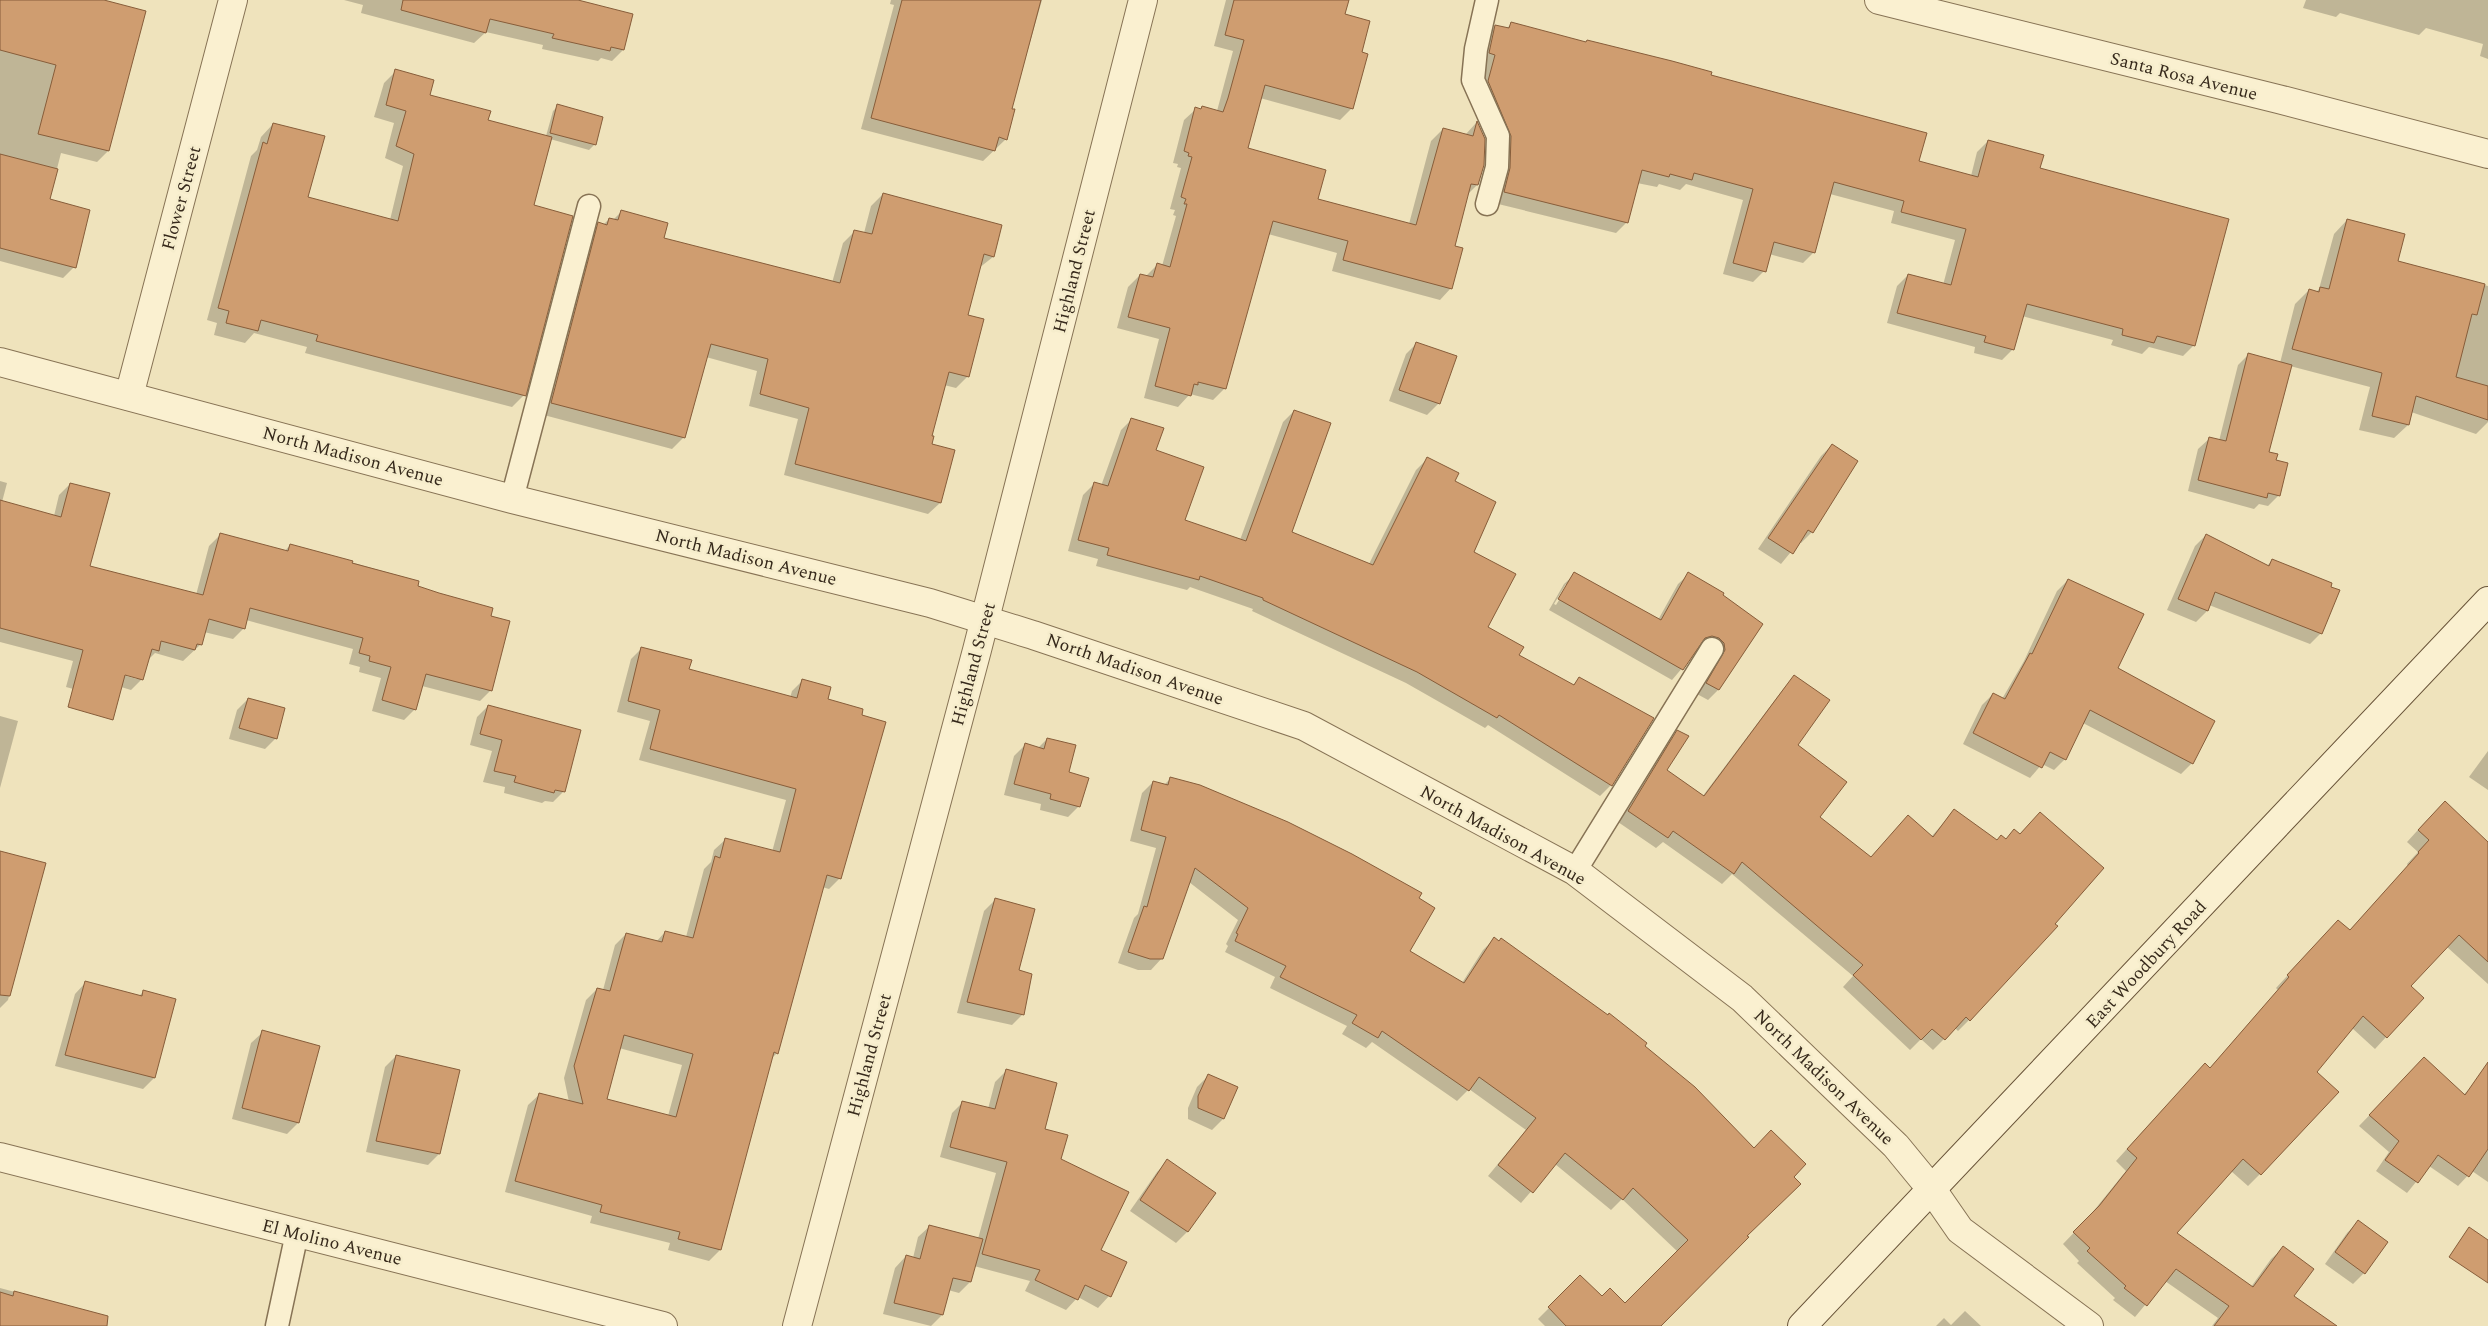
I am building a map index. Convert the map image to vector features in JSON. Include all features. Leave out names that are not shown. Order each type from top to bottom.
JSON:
[{"type":"street","name":"Flower Street","points":[[129,396],[233,0]]},
{"type":"street","name":"Highland Street","points":[[797,1326],[984,621],[1143,0]]},
{"type":"street","name":"Santa Rosa Avenue","points":[[1879,0],[2278,99],[2488,154]]},
{"type":"street","name":"North Madison Avenue","points":[[0,362],[512,499],[930,604],[1033,635],[1304,726],[1575,871],[1742,998],[1896,1146],[1933,1190],[1960,1230],[2089,1326]]},
{"type":"street","name":"East Woodbury Road","points":[[1802,1326],[1933,1190],[2488,601]]},
{"type":"street","name":"El Molino Avenue","points":[[0,1157],[663,1326]]},
{"type":"lane","points":[[1487,0],[1476,49],[1473,80],[1498,136],[1497,167],[1487,204]]},
{"type":"lane","points":[[512,499],[589,206]]},
{"type":"lane","points":[[1575,871],[1712,649]]},
{"type":"lane","points":[[277,1326],[297,1233]]},
{"type":"building","points":[[0,0],[104,0],[146,11],[109,151],[38,134],[56,65],[0,50]]},
{"type":"building","points":[[403,0],[578,0],[633,14],[624,50],[611,47],[610,51],[552,38],[554,34],[490,19],[486,33],[401,10]]},
{"type":"building","points":[[902,0],[1041,0],[1012,109],[1015,109],[1007,140],[999,137],[995,151],[871,118]]},
{"type":"building","points":[[1234,0],[1349,0],[1345,14],[1370,21],[1362,52],[1368,54],[1353,109],[1265,85],[1248,148],[1326,170],[1318,199],[1416,225],[1443,128],[1473,136],[1477,121],[1485,139],[1484,165],[1478,185],[1471,184],[1455,246],[1463,248],[1452,289],[1343,260],[1348,241],[1273,221],[1226,389],[1198,382],[1198,385],[1194,384],[1191,396],[1155,386],[1170,328],[1128,317],[1140,274],[1153,277],[1157,263],[1170,267],[1187,204],[1184,204],[1186,199],[1181,197],[1192,157],[1188,156],[1189,153],[1184,151],[1195,107],[1201,109],[1202,106],[1223,112],[1228,98],[1244,40],[1225,35]]},
{"type":"building","points":[[1511,22],[1586,42],[1587,40],[1672,61],[1712,72],[1711,75],[1927,133],[1919,161],[1978,177],[1988,140],[2044,155],[2040,168],[2229,219],[2195,346],[2157,336],[2154,343],[2122,335],[2123,329],[2027,304],[2014,350],[1984,342],[1986,336],[1897,313],[1908,274],[1951,285],[1966,229],[1901,212],[1904,201],[1834,182],[1815,253],[1774,242],[1766,272],[1733,263],[1753,189],[1694,173],[1692,180],[1670,174],[1669,177],[1642,170],[1628,223],[1504,192],[1510,168],[1511,136],[1488,81],[1495,55],[1489,53],[1495,25],[1509,28]]},
{"type":"building","points":[[395,69],[434,80],[430,95],[491,111],[488,120],[552,137],[534,205],[573,216],[526,396],[316,341],[318,335],[261,320],[258,331],[226,323],[229,311],[218,308],[263,142],[267,144],[273,123],[325,136],[308,197],[398,221],[414,154],[396,146],[406,111],[386,105]]},
{"type":"building","points":[[557,104],[603,117],[596,145],[550,133]]},
{"type":"building","points":[[0,154],[58,169],[50,199],[90,210],[76,268],[0,248]]},
{"type":"building","points":[[883,193],[1002,225],[994,257],[984,254],[968,315],[984,319],[969,377],[949,372],[932,436],[934,436],[932,444],[955,450],[941,503],[795,464],[809,408],[760,394],[768,359],[711,344],[685,438],[551,403],[598,222],[607,225],[609,218],[618,220],[621,210],[668,223],[664,238],[840,283],[854,230],[872,234]]},
{"type":"building","points":[[2347,219],[2405,234],[2398,261],[2485,284],[2477,315],[2472,314],[2456,377],[2488,386],[2488,420],[2416,396],[2409,425],[2372,416],[2382,373],[2292,349],[2309,289],[2319,292],[2320,287],[2329,289]]},
{"type":"building","points":[[1416,342],[1457,356],[1440,404],[1399,390]]},
{"type":"building","points":[[2248,353],[2292,365],[2269,452],[2278,454],[2276,460],[2288,463],[2280,496],[2268,493],[2267,498],[2198,480],[2209,437],[2226,441]]},
{"type":"building","points":[[1294,410],[1331,423],[1292,532],[1373,565],[1427,457],[1459,473],[1455,481],[1496,502],[1474,552],[1516,574],[1488,627],[1524,647],[1519,655],[1574,685],[1579,677],[1654,718],[1612,786],[1499,715],[1497,718],[1417,672],[1263,600],[1263,598],[1200,576],[1199,580],[1107,555],[1109,548],[1078,540],[1094,482],[1108,486],[1131,418],[1164,428],[1156,450],[1204,467],[1185,520],[1246,541]]},
{"type":"building","points":[[1832,444],[1858,461],[1813,533],[1808,530],[1793,554],[1768,538]]},
{"type":"building","points":[[70,483],[110,493],[90,566],[203,595],[220,533],[288,551],[290,544],[353,561],[352,563],[419,581],[418,586],[493,608],[491,616],[510,621],[492,691],[426,674],[416,710],[382,700],[391,667],[369,661],[370,656],[359,653],[363,638],[250,608],[245,629],[209,619],[202,645],[197,644],[195,650],[161,641],[159,651],[152,649],[143,680],[125,675],[113,720],[68,707],[83,650],[0,628],[0,500],[61,517]]},
{"type":"building","points":[[2206,534],[2269,566],[2272,559],[2332,583],[2331,587],[2340,590],[2322,634],[2215,592],[2208,611],[2178,599]]},
{"type":"building","points":[[1574,572],[1661,620],[1688,572],[1724,593],[1723,595],[1763,624],[1719,690],[1706,683],[1725,650],[1724,643],[1719,638],[1712,636],[1705,638],[1683,670],[1558,599]]},
{"type":"building","points":[[2068,579],[2144,614],[2118,668],[2215,721],[2193,764],[2090,710],[2066,760],[2050,752],[2042,768],[1973,733],[1993,693],[2005,699],[2030,653],[2032,654]]},
{"type":"building","points":[[641,647],[692,660],[689,669],[797,698],[802,679],[831,687],[828,699],[863,709],[862,715],[886,722],[841,879],[827,875],[778,1054],[774,1052],[721,1250],[678,1239],[680,1232],[600,1212],[602,1205],[515,1181],[539,1093],[583,1104],[574,1066],[597,988],[610,991],[626,933],[662,942],[665,931],[693,938],[715,856],[720,858],[725,838],[780,852],[796,789],[650,749],[660,710],[628,701]],"holes":[[[624,1035],[693,1054],[676,1117],[607,1099]]]},
{"type":"building","points":[[1794,675],[1830,700],[1798,745],[1847,782],[1820,817],[1871,857],[1908,815],[1933,837],[1954,809],[1997,840],[2001,835],[2006,839],[2014,829],[2020,834],[2040,812],[2104,868],[2055,924],[2058,926],[1970,1021],[1966,1017],[1945,1040],[1932,1029],[1921,1040],[1853,975],[1863,965],[1742,862],[1734,874],[1673,831],[1668,838],[1628,811],[1677,730],[1689,736],[1667,770],[1704,796]]},
{"type":"building","points":[[248,698],[285,708],[277,739],[239,728]]},
{"type":"building","points":[[488,705],[581,730],[565,792],[555,790],[554,793],[514,782],[516,776],[494,771],[502,740],[480,734]]},
{"type":"building","points":[[1047,738],[1076,745],[1069,772],[1089,778],[1080,807],[1050,799],[1051,794],[1014,784],[1025,743],[1044,749]]},
{"type":"building","points":[[1170,777],[1200,785],[1288,822],[1352,854],[1422,893],[1419,898],[1435,908],[1410,951],[1464,983],[1494,937],[1499,941],[1501,938],[1608,1015],[1609,1013],[1647,1043],[1645,1046],[1695,1087],[1754,1148],[1771,1130],[1806,1164],[1794,1177],[1801,1184],[1747,1236],[1749,1237],[1661,1326],[1566,1326],[1548,1307],[1580,1275],[1602,1296],[1610,1288],[1625,1303],[1688,1240],[1633,1188],[1623,1200],[1565,1153],[1533,1193],[1498,1165],[1536,1118],[1479,1077],[1469,1091],[1382,1031],[1378,1038],[1352,1023],[1357,1015],[1280,977],[1286,966],[1235,941],[1238,934],[1236,933],[1248,908],[1195,868],[1163,959],[1150,959],[1128,952],[1144,906],[1147,907],[1166,837],[1141,830],[1153,781],[1168,785]]},
{"type":"building","points":[[2445,801],[2488,842],[2488,962],[2459,935],[2411,986],[2424,998],[2387,1038],[2363,1016],[2317,1072],[2339,1092],[2261,1175],[2243,1159],[2177,1233],[2253,1287],[2283,1246],[2314,1269],[2294,1296],[2337,1326],[2214,1326],[2229,1306],[2176,1269],[2147,1306],[2124,1288],[2126,1286],[2087,1251],[2090,1248],[2073,1232],[2099,1206],[2137,1158],[2127,1149],[2205,1063],[2210,1068],[2289,977],[2287,975],[2338,920],[2350,930],[2419,853],[2429,840],[2418,830]]},
{"type":"building","points":[[0,851],[46,863],[10,996],[0,995]]},
{"type":"building","points":[[995,898],[1035,909],[1019,970],[1032,974],[1024,1015],[967,1002]]},
{"type":"building","points":[[85,981],[142,996],[143,990],[176,999],[155,1078],[65,1055]]},
{"type":"building","points":[[262,1030],[320,1046],[299,1123],[242,1108]]},
{"type":"building","points":[[396,1055],[460,1070],[440,1154],[376,1141]]},
{"type":"building","points":[[2424,1057],[2465,1095],[2488,1062],[2488,1149],[2469,1177],[2438,1155],[2418,1183],[2385,1160],[2399,1141],[2369,1115]]},
{"type":"building","points":[[1006,1069],[1057,1083],[1045,1129],[1068,1135],[1061,1159],[1129,1192],[1101,1250],[1127,1262],[1111,1297],[1085,1285],[1078,1300],[1035,1280],[1040,1270],[982,1254],[1007,1162],[950,1147],[962,1101],[995,1109]]},
{"type":"building","points":[[1208,1074],[1238,1087],[1224,1119],[1198,1108],[1198,1096]]},
{"type":"building","points":[[1167,1159],[1216,1193],[1188,1232],[1140,1200]]},
{"type":"building","points":[[2358,1220],[2388,1242],[2365,1274],[2335,1252]]},
{"type":"building","points":[[929,1225],[983,1239],[971,1282],[953,1278],[943,1315],[894,1303],[906,1255],[920,1259]]},
{"type":"building","points":[[2469,1227],[2488,1240],[2488,1283],[2449,1257]]},
{"type":"building","points":[[14,1291],[108,1316],[107,1326],[0,1326],[0,1292],[13,1296]]}]
